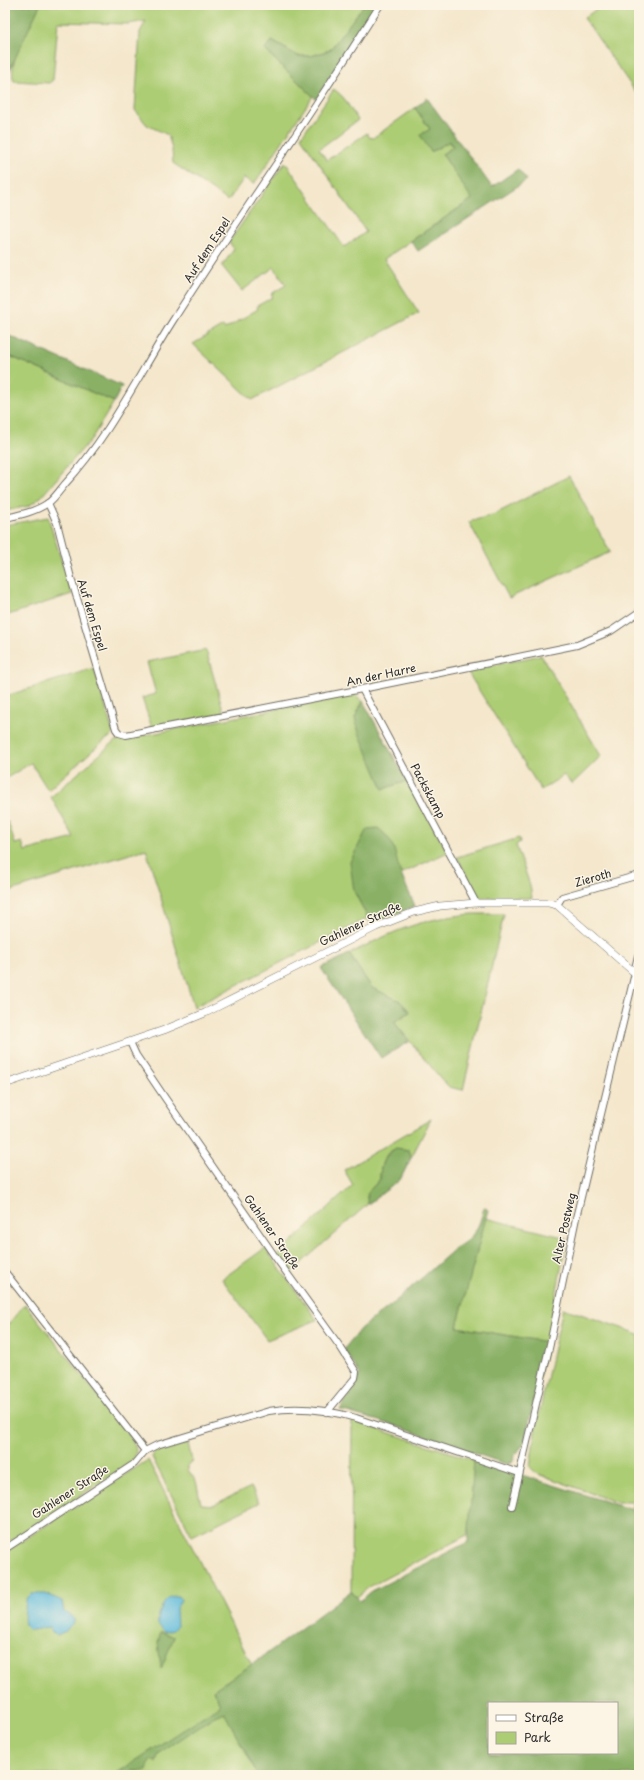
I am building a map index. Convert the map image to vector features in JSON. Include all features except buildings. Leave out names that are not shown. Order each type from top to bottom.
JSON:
[{"type":"main road","name":"Alter Postweg","points":[[637,975],[639,956]]},
{"type":"street","name":"Auf dem Espel","points":[[5,518],[30,512],[48,503],[76,473],[102,436],[180,310],[324,94],[380,5]]},
{"type":"street","name":"Auf dem Espel","points":[[48,503],[57,522],[71,578],[116,729],[119,733]]},
{"type":"street","name":"An der Harre","points":[[119,733],[126,735],[577,645],[611,631],[639,612]]},
{"type":"street","name":"Packskamp","points":[[362,689],[476,903]]},
{"type":"street","name":"Zieroth","points":[[557,905],[562,897],[639,875]]},
{"type":"street","name":"Gahlener Straße","points":[[5,1084],[130,1042],[205,1013],[376,927],[414,912],[440,906],[476,903],[549,903],[557,905]]},
{"type":"street","points":[[557,905],[637,975]]},
{"type":"street","name":"Alter Postweg","points":[[512,1506],[539,1396],[576,1218],[637,975]]},
{"type":"street","name":"Gahlener Straße","points":[[130,1042],[136,1055],[276,1258],[341,1348],[356,1372],[355,1378],[327,1412]]},
{"type":"street","points":[[5,1272],[145,1451]]},
{"type":"street","name":"Gahlener Straße","points":[[5,1549],[134,1464],[145,1451],[188,1435],[269,1411],[293,1409],[327,1412],[356,1418],[519,1473]]},
{"type":"green space","points":[[5,5],[40,5],[5,80]]},
{"type":"green space","points":[[40,5],[364,5],[330,50],[311,56],[298,56],[272,41],[265,50],[313,96],[254,184],[244,178],[228,201],[173,163],[172,149],[168,135],[147,125],[135,110],[140,32],[146,21],[128,24],[58,22],[53,80],[49,83],[14,81],[12,74],[17,54],[26,32]]},
{"type":"green space","points":[[364,5],[376,5],[316,99],[265,50],[272,41],[298,56],[311,56],[330,50]]},
{"type":"green space","points":[[602,5],[637,5],[639,9],[639,97],[584,18]]},
{"type":"green space","points":[[334,89],[343,97],[358,120],[319,149],[327,160],[367,133],[369,137],[373,138],[415,108],[430,129],[431,152],[449,141],[453,147],[442,154],[473,199],[384,259],[419,313],[252,400],[193,344],[223,326],[225,329],[258,309],[257,306],[273,297],[271,294],[286,285],[274,267],[242,291],[222,266],[234,249],[229,242],[285,162],[344,247],[366,232],[301,137]]},
{"type":"green space","points":[[427,98],[492,187],[518,169],[527,180],[418,251],[411,241],[472,199],[442,154],[453,147],[450,141],[431,152],[420,135],[430,129],[415,108]]},
{"type":"green space","points":[[5,334],[122,386],[114,402],[5,354]]},
{"type":"green space","points":[[5,354],[114,402],[92,438],[41,497],[29,506],[5,511]]},
{"type":"green space","points":[[569,476],[610,552],[509,598],[469,522],[495,514]]},
{"type":"green space","points":[[48,517],[72,594],[5,616],[5,525]]},
{"type":"green space","points":[[206,650],[224,713],[152,728],[142,698],[156,694],[147,662]]},
{"type":"green space","points":[[541,655],[601,756],[572,784],[564,775],[541,790],[467,671]]},
{"type":"green space","points":[[94,668],[113,733],[110,737],[48,790],[31,763],[5,779],[5,695],[6,696]]},
{"type":"green space","points":[[354,694],[363,701],[355,718],[383,789],[407,781],[448,852],[401,874],[354,891],[368,918],[194,1007],[146,849],[7,892],[5,888],[5,823],[8,822],[15,844],[22,842],[25,851],[74,838],[51,797],[115,741]]},
{"type":"green space","points":[[363,701],[407,781],[383,789],[359,733],[355,718]]},
{"type":"green space","points":[[378,828],[392,844],[401,874],[415,906],[388,917],[372,926],[354,891],[350,862],[367,829]]},
{"type":"green space","points":[[519,838],[520,842],[516,845],[530,885],[532,898],[478,898],[457,857]]},
{"type":"green space","points":[[473,914],[504,914],[463,1090],[448,1087],[394,1022],[410,1012],[400,1001],[372,988],[349,954],[394,932],[423,922]]},
{"type":"green space","points":[[349,954],[372,988],[400,1001],[410,1012],[394,1022],[409,1042],[381,1058],[321,968]]},
{"type":"green space","points":[[431,1119],[411,1158],[410,1152],[403,1149],[396,1149],[387,1154],[380,1172],[380,1179],[371,1189],[367,1197],[368,1204],[290,1273],[277,1255],[353,1185],[344,1170]]},
{"type":"green space","points":[[396,1148],[409,1150],[411,1158],[400,1180],[368,1204],[368,1192],[380,1179],[383,1161],[388,1154]]},
{"type":"green space","points":[[484,1207],[488,1210],[457,1327],[547,1342],[524,1444],[515,1455],[512,1463],[506,1464],[393,1425],[340,1410],[360,1374],[344,1349],[361,1328],[390,1306],[472,1235],[481,1220]]},
{"type":"green space","points":[[485,1218],[567,1238],[547,1342],[457,1327]]},
{"type":"green space","points":[[265,1248],[317,1320],[267,1340],[222,1279]]},
{"type":"green space","points":[[25,1304],[127,1432],[135,1446],[136,1453],[132,1462],[5,1545],[5,1328]]},
{"type":"green space","points":[[563,1308],[639,1334],[639,1512],[631,1510],[633,1502],[615,1502],[536,1473],[530,1467],[535,1432]]},
{"type":"green space","points":[[352,1421],[474,1460],[469,1534],[369,1587],[357,1597],[351,1591]]},
{"type":"green space","points":[[178,1440],[180,1445],[188,1443],[192,1461],[188,1464],[188,1470],[196,1481],[201,1504],[213,1505],[251,1487],[259,1503],[192,1536],[152,1457],[158,1447]]},
{"type":"green space","points":[[148,1460],[252,1665],[213,1690],[258,1775],[5,1775],[5,1552]]},
{"type":"green space","points":[[474,1460],[639,1512],[639,1775],[258,1775],[224,1712],[213,1717],[159,1753],[156,1762],[150,1760],[147,1771],[132,1771],[128,1775],[114,1775],[220,1705],[213,1690],[257,1661],[351,1591],[360,1601],[372,1591],[468,1542]]},
{"type":"green space","points":[[161,1632],[174,1637],[161,1669],[158,1642]]},
{"type":"water","points":[[32,1594],[46,1594],[62,1601],[64,1612],[74,1618],[74,1623],[66,1631],[57,1635],[52,1633],[50,1627],[33,1630],[26,1627],[24,1618],[26,1599]]},
{"type":"water","points":[[179,1596],[181,1600],[176,1608],[177,1626],[173,1630],[165,1632],[158,1625],[160,1611],[168,1599]]}]
